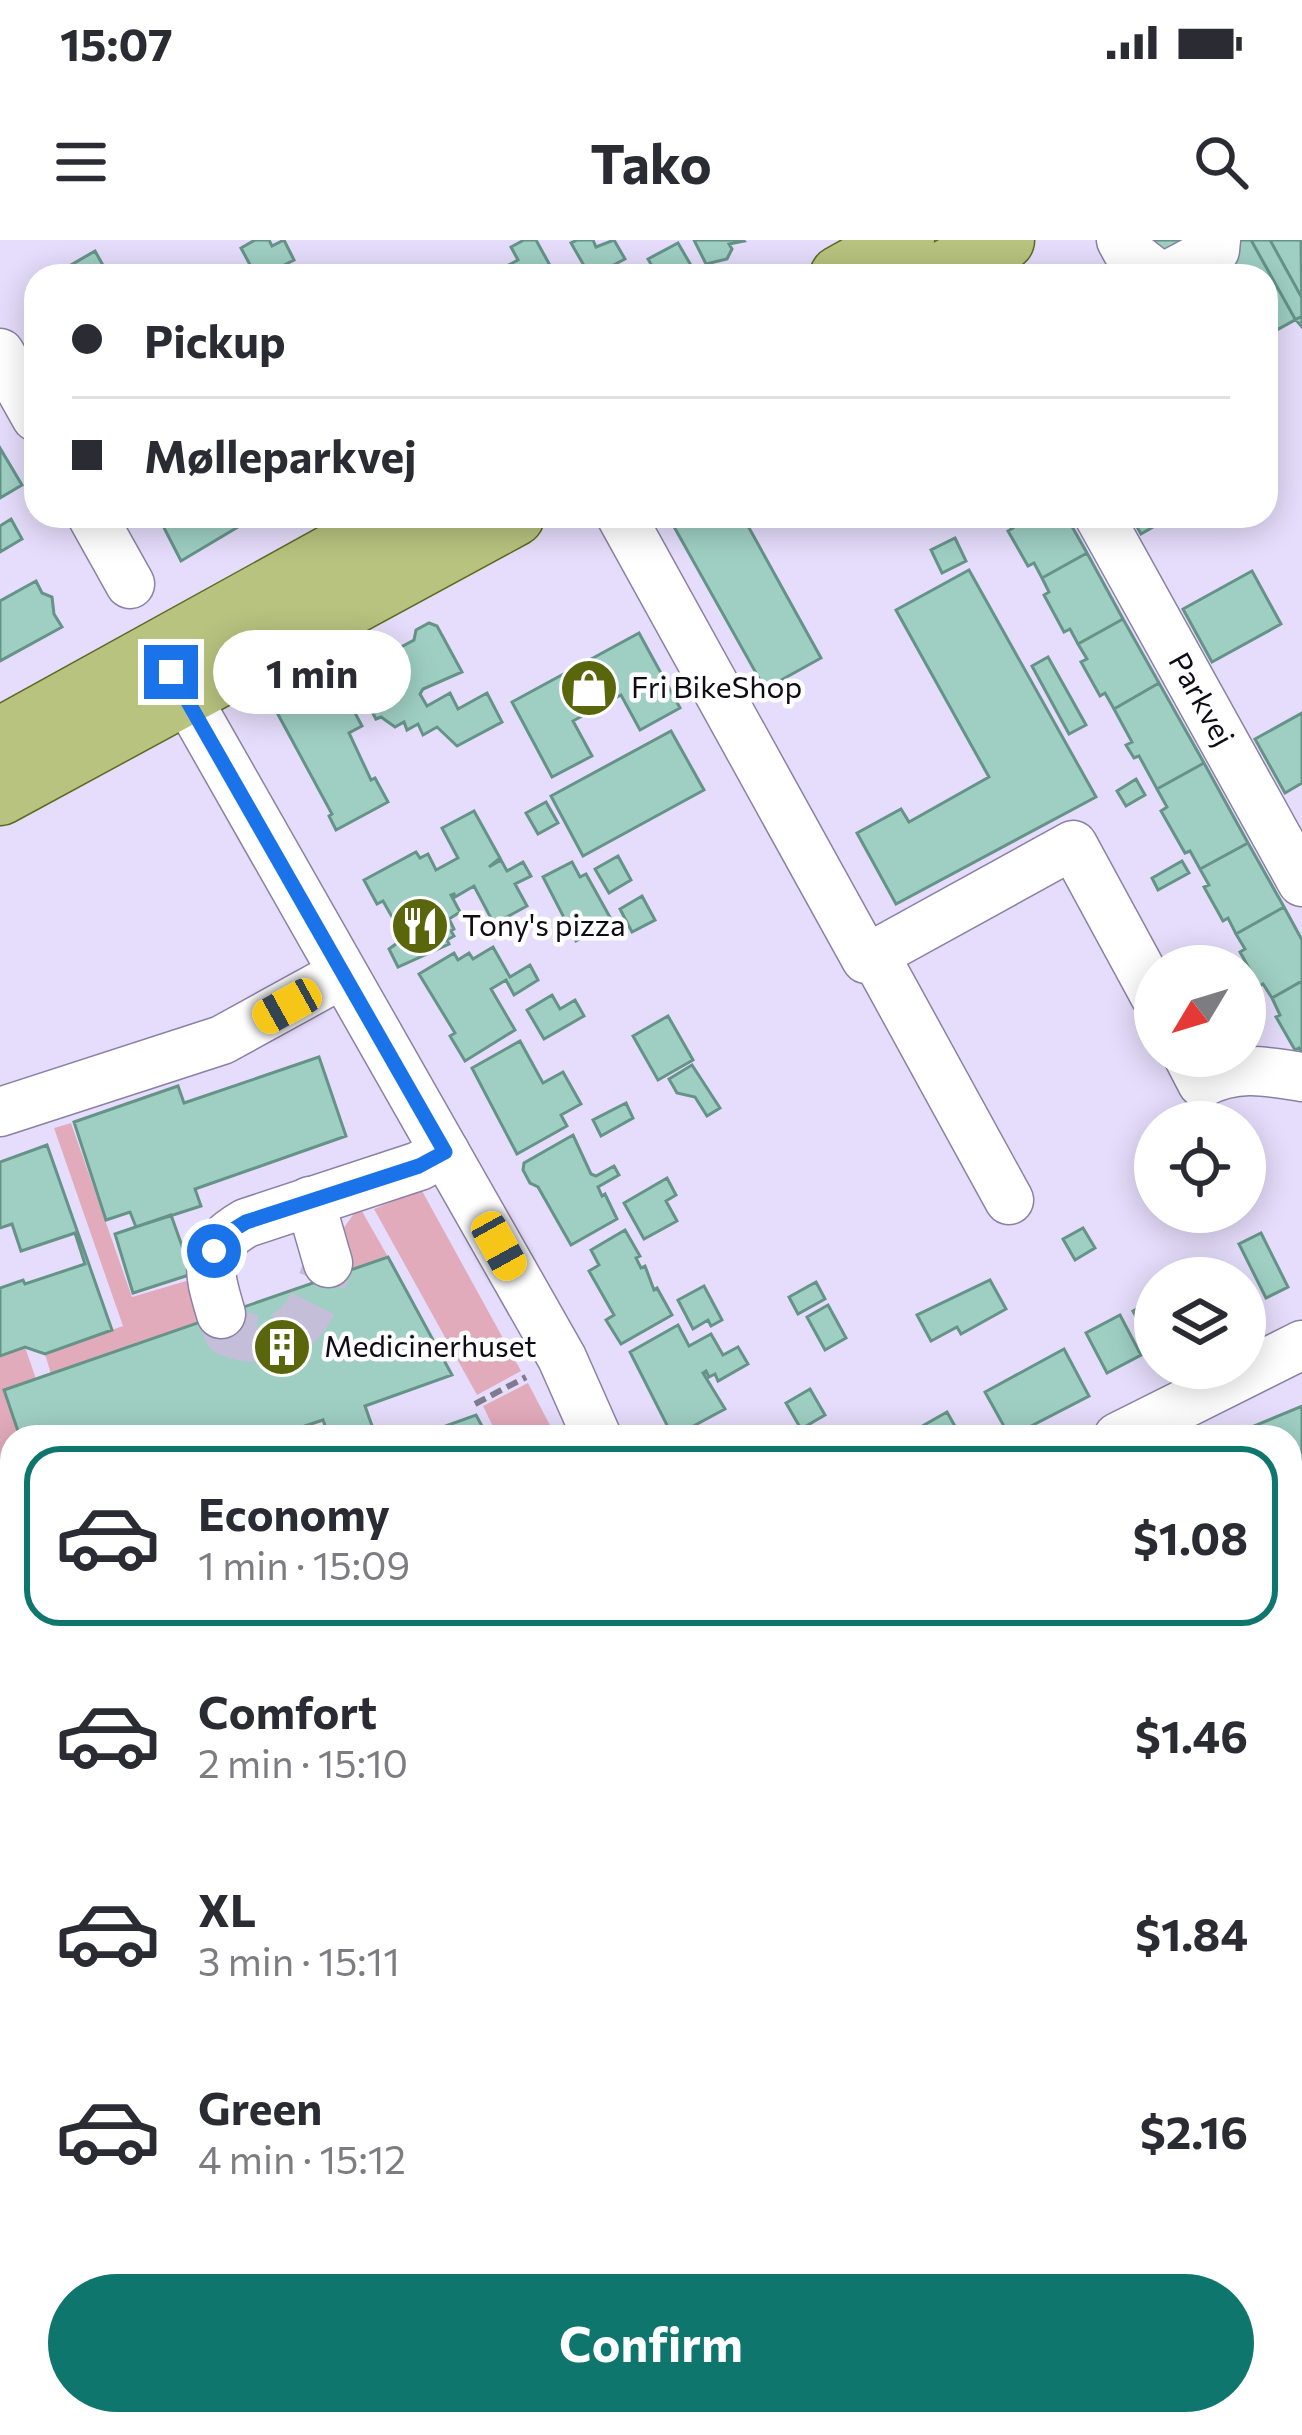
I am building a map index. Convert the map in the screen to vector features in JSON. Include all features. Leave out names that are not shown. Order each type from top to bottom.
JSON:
[{"type":"main road","points":[[861,264],[904,240]]},
{"type":"main road","points":[[0,795],[383,528]]},
{"type":"main road","points":[[0,738],[171,672],[488,528]]},
{"type":"street","points":[[1121,240],[1126,251],[1145,264]]},
{"type":"street","points":[[1187,264],[1215,250],[1216,240]]},
{"type":"street","points":[[0,353],[24,396]]},
{"type":"street","points":[[99,528],[130,584]]},
{"type":"street","points":[[628,528],[866,959],[1072,845],[1134,958]]},
{"type":"street","name":"Parkvej","points":[[1106,528],[1302,882]]},
{"type":"street","points":[[171,672],[562,1358],[592,1425]]},
{"type":"street","points":[[874,954],[1009,1200]]},
{"type":"street","points":[[0,1112],[222,1040],[342,974]]},
{"type":"street","points":[[1266,1072],[1302,1077]]},
{"type":"street","points":[[221,1315],[209,1273],[223,1236],[246,1222],[419,1166],[445,1152]]},
{"type":"street","points":[[310,1201],[328,1263]]},
{"type":"street","points":[[1142,1425],[1302,1345]]},
{"type":"path","points":[[475,1404],[562,1358]]},
{"type":"shaded area","points":[[71,1123],[132,1297],[193,1279],[203,1320],[51,1374],[45,1354],[123,1326],[54,1128]]},
{"type":"shaded area","points":[[421,1189],[521,1371],[477,1395],[374,1209]]},
{"type":"shaded area","points":[[359,1206],[388,1257],[348,1271],[341,1232]]},
{"type":"shaded area","points":[[25,1347],[36,1379],[4,1391],[16,1425],[0,1425],[0,1356]]},
{"type":"shaded area","points":[[528,1383],[550,1425],[492,1425],[483,1406]]},
{"type":"building","points":[[255,240],[269,240],[272,246],[284,240],[294,260],[250,264],[241,248]]},
{"type":"building","points":[[536,240],[549,264],[510,264],[518,260],[511,247]]},
{"type":"building","points":[[593,240],[596,247],[614,240],[625,259],[616,264],[583,264],[571,243]]},
{"type":"building","points":[[694,240],[744,241],[729,244],[732,249],[727,259],[706,264]]},
{"type":"building","points":[[1146,240],[1270,240],[1302,298],[1302,316],[1278,329],[1278,264],[1159,264]]},
{"type":"building","points":[[1251,240],[1301,240],[1302,327],[1278,288],[1278,264],[1264,264]]},
{"type":"building","points":[[678,243],[690,264],[651,264],[648,259]]},
{"type":"building","points":[[95,251],[102,264],[73,264]]},
{"type":"building","points":[[0,448],[22,485],[0,498]]},
{"type":"building","points":[[11,519],[22,539],[0,552],[0,526]]},
{"type":"building","points":[[164,528],[236,528],[181,561]]},
{"type":"building","points":[[675,528],[749,528],[821,658],[765,689]]},
{"type":"building","points":[[1073,528],[1087,553],[1042,578],[1034,563],[1028,566],[1008,531]]},
{"type":"building","points":[[955,538],[966,561],[942,573],[931,550]]},
{"type":"building","points":[[1087,553],[1123,619],[1078,644],[1070,629],[1064,632],[1044,595],[1049,592],[1042,578]]},
{"type":"building","points":[[969,570],[1096,797],[896,904],[857,833],[901,809],[909,822],[989,777],[896,610]]},
{"type":"building","points":[[1252,571],[1281,624],[1212,662],[1183,609]]},
{"type":"building","points":[[36,581],[42,593],[52,597],[62,627],[0,661],[0,601]]},
{"type":"building","points":[[1123,619],[1159,683],[1114,709],[1105,693],[1100,696],[1081,662],[1087,659],[1078,644]]},
{"type":"building","points":[[429,623],[437,626],[462,672],[423,689],[420,694],[427,706],[450,693],[458,709],[487,693],[502,722],[457,746],[437,727],[423,735],[418,724],[407,730],[404,722],[395,727],[381,717],[376,719],[351,673],[354,664],[365,658],[375,661],[414,640],[416,630]]},
{"type":"building","points":[[639,633],[680,708],[640,730],[621,695],[573,721],[592,756],[552,777],[512,702]]},
{"type":"building","points":[[1048,657],[1086,725],[1069,734],[1032,666]]},
{"type":"building","points":[[334,674],[362,726],[349,733],[371,780],[375,778],[388,802],[336,830],[332,814],[274,707]]},
{"type":"building","points":[[1159,683],[1204,763],[1157,789],[1139,756],[1134,758],[1126,745],[1132,742],[1114,709]]},
{"type":"building","points":[[1302,713],[1302,783],[1285,793],[1255,739]]},
{"type":"building","points":[[671,731],[704,790],[583,856],[551,796]]},
{"type":"building","points":[[1204,763],[1248,843],[1200,869],[1161,811],[1167,807],[1157,789]]},
{"type":"building","points":[[1136,779],[1145,795],[1126,806],[1117,791]]},
{"type":"building","points":[[546,802],[558,823],[538,834],[526,813]]},
{"type":"building","points":[[474,811],[500,858],[489,867],[501,860],[507,871],[523,862],[531,876],[515,884],[527,906],[494,924],[474,886],[451,895],[460,912],[449,919],[454,936],[447,940],[449,944],[398,967],[389,949],[404,938],[383,901],[377,904],[364,880],[416,852],[420,858],[428,854],[436,870],[458,858],[442,828]]},
{"type":"building","points":[[1248,843],[1284,907],[1236,934],[1204,887],[1209,885],[1200,869]]},
{"type":"building","points":[[618,856],[631,880],[609,893],[595,869]]},
{"type":"building","points":[[1182,861],[1189,873],[1158,890],[1152,878]]},
{"type":"building","points":[[572,862],[580,877],[586,874],[612,921],[576,941],[543,877]]},
{"type":"building","points":[[642,896],[655,920],[632,932],[620,909]]},
{"type":"building","points":[[1284,907],[1302,940],[1302,981],[1272,998],[1266,989],[1266,945],[1243,945],[1236,934]]},
{"type":"building","points":[[493,947],[510,977],[530,965],[538,980],[514,995],[506,980],[491,989],[515,1030],[465,1061],[450,1036],[455,1033],[419,974],[454,953],[458,960],[469,953],[473,959]]},
{"type":"building","points":[[1302,981],[1302,1054],[1276,1017],[1280,1015],[1272,998]]},
{"type":"building","points":[[552,995],[560,1009],[575,1000],[584,1016],[544,1039],[527,1010]]},
{"type":"building","points":[[668,1016],[693,1060],[658,1080],[633,1036]]},
{"type":"building","points":[[520,1041],[543,1083],[563,1072],[581,1104],[561,1115],[567,1126],[517,1154],[472,1068]]},
{"type":"building","points":[[319,1057],[346,1136],[195,1189],[201,1206],[136,1227],[130,1212],[106,1220],[74,1122],[178,1086],[184,1103]]},
{"type":"building","points":[[692,1065],[720,1108],[707,1116],[695,1097],[677,1093],[669,1079]]},
{"type":"building","points":[[626,1103],[633,1118],[601,1136],[593,1120]]},
{"type":"building","points":[[573,1135],[591,1174],[614,1166],[619,1175],[598,1187],[617,1219],[571,1245],[523,1170],[524,1163]]},
{"type":"building","points":[[47,1145],[112,1330],[45,1354],[25,1347],[0,1356],[0,1288],[85,1264],[75,1233],[21,1251],[12,1224],[0,1228],[0,1162]]},
{"type":"building","points":[[667,1178],[676,1195],[666,1201],[677,1221],[644,1239],[624,1203]]},
{"type":"building","points":[[171,1215],[192,1274],[133,1293],[115,1234]]},
{"type":"building","points":[[1083,1228],[1095,1248],[1075,1260],[1063,1239]]},
{"type":"building","points":[[625,1230],[640,1256],[636,1258],[641,1268],[645,1266],[654,1290],[657,1288],[672,1315],[621,1344],[606,1320],[614,1315],[589,1271],[599,1265],[591,1250]]},
{"type":"building","points":[[1261,1233],[1288,1287],[1266,1298],[1266,1257],[1246,1257],[1239,1244]]},
{"type":"building","name":"Medicinerhuset","points":[[388,1257],[452,1375],[365,1406],[372,1425],[325,1425],[323,1420],[308,1425],[16,1425],[4,1390]]},
{"type":"building","points":[[990,1280],[1006,1309],[961,1334],[957,1327],[931,1341],[917,1315]]},
{"type":"building","points":[[816,1282],[825,1299],[798,1314],[789,1297]]},
{"type":"building","points":[[704,1286],[722,1320],[711,1326],[708,1320],[693,1329],[678,1300]]},
{"type":"building","points":[[828,1305],[846,1338],[825,1350],[807,1317]]},
{"type":"building","points":[[1120,1315],[1134,1342],[1134,1359],[1107,1373],[1086,1333]]},
{"type":"building","points":[[678,1325],[689,1346],[711,1334],[723,1355],[738,1347],[748,1364],[718,1381],[715,1374],[703,1373],[725,1409],[695,1425],[667,1425],[630,1352]]},
{"type":"building","points":[[1064,1349],[1089,1396],[1033,1425],[1003,1425],[985,1392]]},
{"type":"building","points":[[810,1389],[825,1415],[799,1425],[786,1403]]},
{"type":"building","points":[[1302,1406],[1302,1425],[1256,1425]]},
{"type":"building","points":[[947,1412],[954,1425],[924,1425]]},
{"type":"building","points":[[476,1415],[481,1425],[448,1425]]},
{"type":"tunnel","points":[[221,1314],[228,1332],[250,1338],[284,1335],[306,1315],[328,1263]]},
{"type":"place","name":"Fri BikeShop","points":[[589,688]]},
{"type":"place","name":"Tony's pizza","points":[[420,926]]},
{"type":"place","name":"Medicinerhuset","points":[[282,1347]]},
{"type":"route","points":[[171,672],[445,1152],[419,1166],[246,1222],[223,1236],[214,1251]]}]
